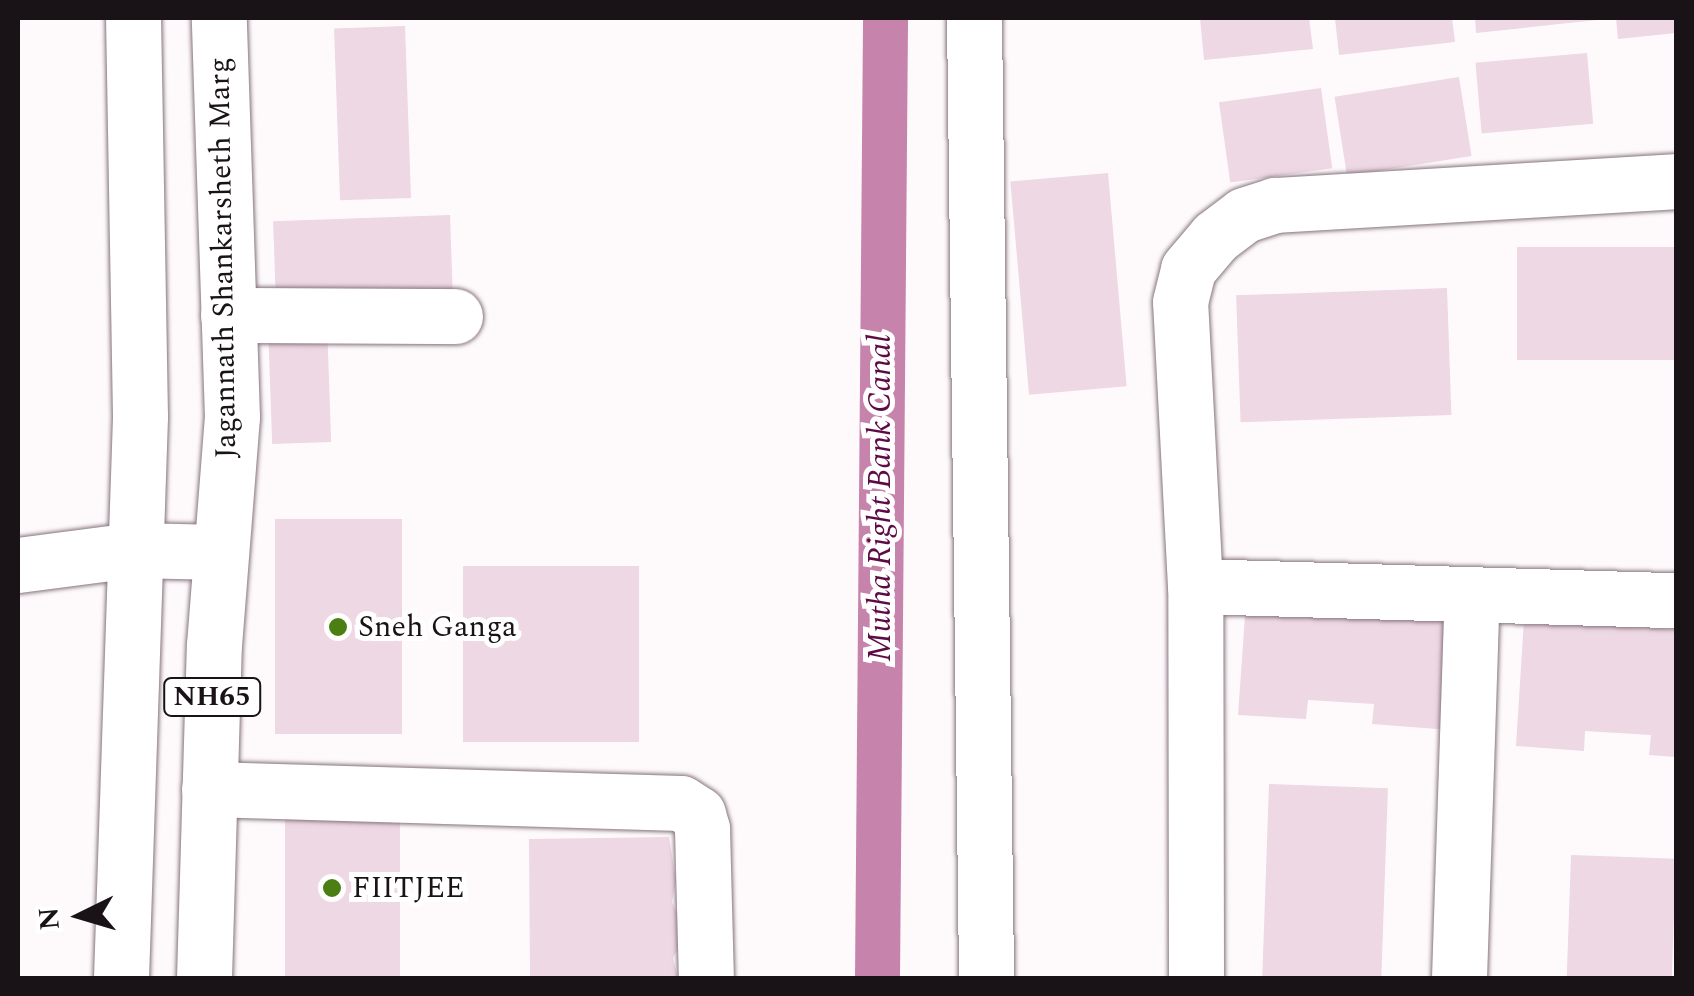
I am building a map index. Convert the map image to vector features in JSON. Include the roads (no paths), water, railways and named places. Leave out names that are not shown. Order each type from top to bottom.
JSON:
[{"type":"main road","name":"NH65","points":[[120,978],[140,416],[133,18]]},
{"type":"main road","name":"Jagannath Shankarsheth Marg","points":[[204,978],[221,552],[232,417],[219,18]]},
{"type":"main road","points":[[974,18],[986,978]]},
{"type":"main road","points":[[1196,978],[1195,586],[1180,302],[1188,269],[1215,236],[1244,215],[1314,198],[1676,181]]},
{"type":"main road","points":[[228,315],[455,316]]},
{"type":"main road","points":[[18,565],[133,550],[221,552]]},
{"type":"main road","points":[[1195,586],[1676,600]]},
{"type":"main road","points":[[1460,978],[1472,594]]},
{"type":"main road","points":[[210,789],[681,803],[698,814],[702,830],[706,978]]},
{"type":"waterway","name":"Mutha Right Bank Canal","points":[[877,978],[885,18]]},
{"type":"place","name":"Sneh Ganga","points":[[338,627]]},
{"type":"place","name":"FIITJEE","points":[[332,888]]}]
